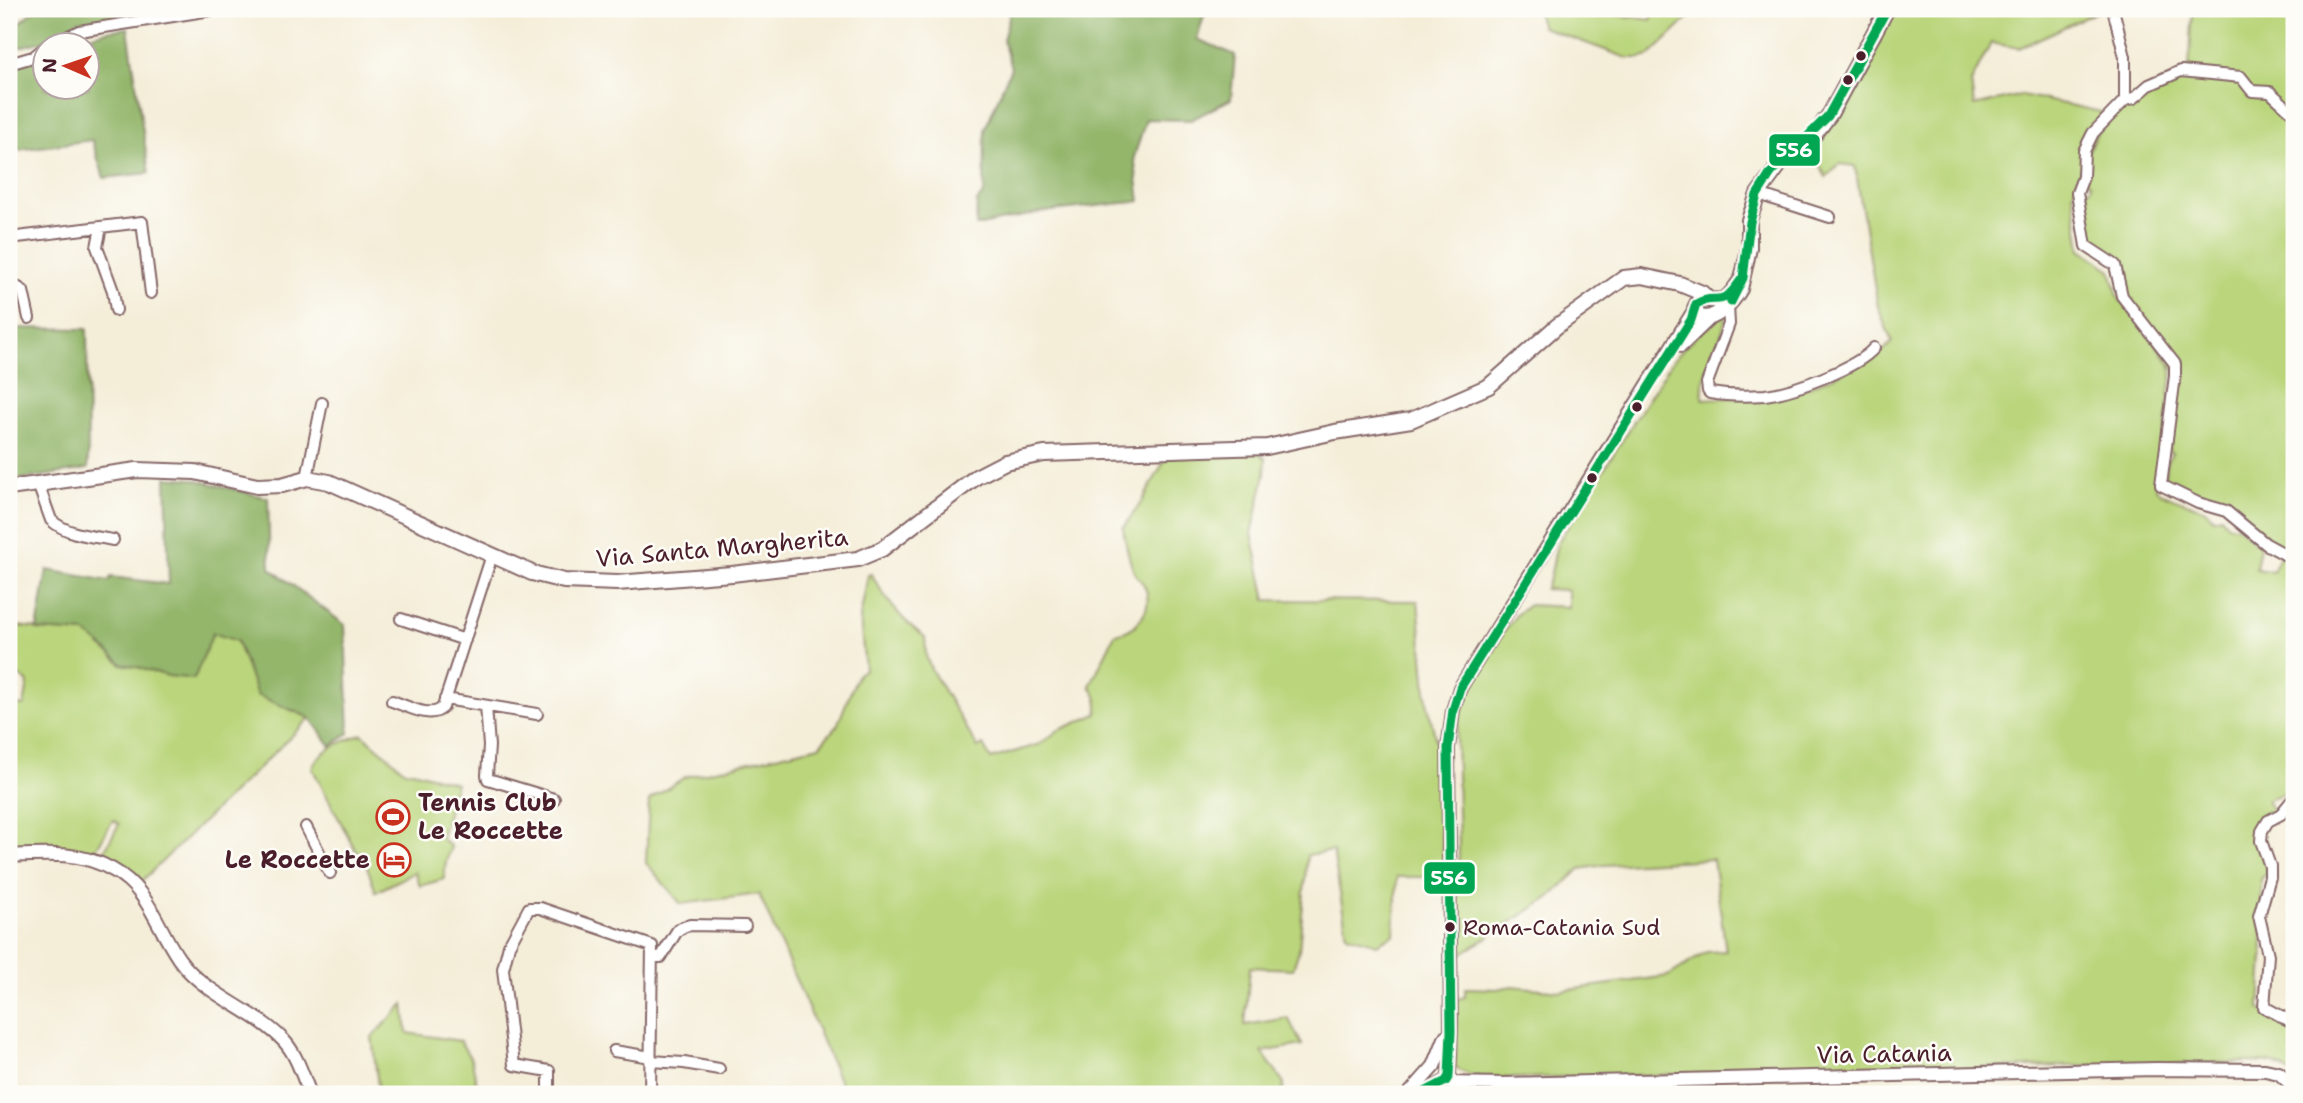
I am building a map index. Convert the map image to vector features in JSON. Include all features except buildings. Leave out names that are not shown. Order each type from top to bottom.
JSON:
[{"type":"main road","points":[[1667,281],[1684,290],[1695,309],[1701,299],[1711,308],[1728,306],[1740,289],[1749,248],[1749,220],[1758,194],[1780,164],[1805,142],[1830,114],[1888,9]]},
{"type":"main road","name":"Via Santa Margherita","points":[[9,488],[137,470],[195,472],[257,486],[282,485],[307,478],[329,482],[546,578],[591,584],[732,574],[858,559],[882,549],[976,477],[1005,462],[1044,454],[1268,447],[1420,417],[1489,386],[1547,334],[1624,278],[1642,276],[1693,289],[1711,308]]},
{"type":"main road","points":[[1711,308],[1730,296],[1741,281]]},
{"type":"street","points":[[79,32],[217,9]]},
{"type":"street","points":[[2113,9],[2125,57],[2125,100]]},
{"type":"street","points":[[9,64],[32,58]]},
{"type":"street","points":[[2294,114],[2270,92],[2252,91],[2241,78],[2181,71],[2149,85],[2134,98],[2125,100],[2093,132],[2084,150],[2083,177],[2077,193],[2086,246],[2115,265],[2122,296],[2175,364],[2161,485],[2198,503],[2226,511],[2266,544],[2288,556],[2294,554]]},
{"type":"street","points":[[1758,194],[1830,217]]},
{"type":"street","points":[[9,238],[142,222],[151,293]]},
{"type":"street","points":[[101,227],[97,247],[113,291],[116,310]]},
{"type":"street","points":[[9,282],[23,291],[29,318]]},
{"type":"street","points":[[1728,306],[1729,324],[1706,383],[1710,393],[1766,395],[1802,385],[1849,365],[1868,355],[1874,348]]},
{"type":"street","points":[[1661,366],[1690,336],[1711,308]]},
{"type":"street","points":[[1426,1093],[1442,1073],[1450,1005],[1448,748],[1453,710],[1460,688],[1695,309]]},
{"type":"street","points":[[307,478],[322,403]]},
{"type":"street","points":[[38,484],[51,520],[55,524],[79,534],[113,540]]},
{"type":"street","points":[[392,701],[435,713],[443,707],[492,555]]},
{"type":"street","points":[[401,619],[465,640]]},
{"type":"street","points":[[445,699],[537,714]]},
{"type":"street","points":[[486,706],[488,779],[554,800]]},
{"type":"street","points":[[2294,798],[2281,814],[2268,821],[2262,831],[2261,841],[2270,866],[2270,877],[2259,916],[2268,955],[2264,1007],[2294,1023]]},
{"type":"street","points":[[306,827],[330,873]]},
{"type":"street","points":[[9,856],[70,855],[102,863],[129,880],[145,899],[183,964],[208,987],[272,1030],[286,1044],[310,1094]]},
{"type":"street","points":[[549,1094],[549,1071],[514,1065],[504,982],[504,958],[529,908],[540,908],[652,946],[650,1094]]},
{"type":"street","points":[[652,957],[661,957],[677,931],[690,925],[745,926]]},
{"type":"street","points":[[614,1051],[719,1069]]},
{"type":"street","name":"Via Catania","points":[[1442,1073],[1504,1084],[2156,1069],[2265,1070],[2279,1073],[2294,1087]]},
{"type":"street","points":[[1409,1094],[1442,1073]]},
{"type":"green space","points":[[36,9],[163,9],[77,32],[32,32],[32,44],[9,50],[9,32]]},
{"type":"green space","points":[[1011,9],[1206,9],[1197,39],[1235,55],[1231,99],[1191,120],[1146,119],[1134,157],[1140,201],[1043,212],[976,226],[977,202],[984,194],[985,129],[1011,68],[1003,40]]},
{"type":"green space","points":[[1536,9],[1575,9],[1651,20],[1654,9],[1698,9],[1649,56],[1627,58],[1542,27]]},
{"type":"green space","points":[[1893,9],[2103,9],[2019,48],[1991,43],[1971,82],[1974,106],[2022,95],[2106,113],[2080,170],[2073,194],[2081,249],[2111,270],[2118,297],[2170,363],[2172,372],[2156,489],[2205,510],[2213,518],[2221,516],[2228,525],[2237,526],[2260,546],[2256,569],[2273,572],[2280,555],[2294,558],[2294,789],[2267,800],[2274,814],[2256,834],[2267,873],[2261,879],[2263,955],[2260,1009],[2294,1026],[2294,1077],[2278,1066],[2260,1062],[1515,1078],[1468,1074],[1455,1067],[1457,999],[1465,997],[1465,988],[1497,989],[1512,986],[1560,991],[1668,976],[1707,952],[1726,951],[1713,859],[1604,865],[1580,869],[1549,898],[1456,955],[1459,848],[1456,737],[1473,677],[1517,614],[1529,605],[1568,607],[1568,590],[1545,589],[1558,542],[1671,363],[1685,346],[1726,310],[1722,333],[1705,376],[1703,399],[1768,396],[1806,388],[1874,359],[1892,342],[1878,307],[1855,166],[1839,164],[1826,177],[1809,145],[1861,66],[1866,69],[1869,63],[1865,60],[1874,44],[1878,46],[1878,37]]},
{"type":"green space","points":[[2193,9],[2294,9],[2294,551],[2291,552],[2274,543],[2224,505],[2201,501],[2164,481],[2167,461],[2172,453],[2169,452],[2178,374],[2124,295],[2116,262],[2088,242],[2080,192],[2090,189],[2091,185],[2086,179],[2087,151],[2097,132],[2126,104],[2135,103],[2151,88],[2189,69]]},
{"type":"green space","points":[[128,28],[149,173],[104,178],[92,140],[9,151],[9,67],[32,56],[32,102],[102,102],[102,32]]},
{"type":"green space","points":[[9,328],[87,329],[88,469],[9,481]]},
{"type":"green space","points":[[1258,452],[1266,459],[1265,474],[1252,534],[1266,600],[1418,601],[1427,702],[1442,767],[1443,877],[1397,877],[1394,935],[1377,944],[1347,935],[1333,851],[1307,855],[1299,950],[1293,969],[1250,967],[1245,1025],[1288,1018],[1302,1045],[1262,1052],[1284,1083],[1282,1094],[845,1094],[759,894],[681,904],[646,863],[649,800],[685,777],[819,746],[837,726],[858,674],[865,669],[860,618],[868,575],[871,574],[895,609],[925,637],[926,656],[931,669],[978,748],[983,745],[991,759],[1040,744],[1059,730],[1097,714],[1097,699],[1090,686],[1115,634],[1137,623],[1146,609],[1147,602],[1144,585],[1132,567],[1123,528],[1143,500],[1168,454]]},
{"type":"green space","points":[[166,477],[193,479],[268,498],[270,568],[345,625],[349,733],[331,746],[310,718],[257,695],[237,641],[213,633],[194,679],[168,676],[122,664],[85,633],[37,630],[47,570],[109,581],[111,577],[169,584]]},
{"type":"green space","points":[[16,626],[85,633],[122,664],[133,666],[213,632],[237,641],[257,695],[310,718],[141,882],[129,871],[101,857],[119,824],[113,820],[93,855],[50,848],[9,850],[9,704],[24,706],[28,683],[9,667],[9,652]]},
{"type":"green space","name":"Tennis Club Le Roccette","points":[[362,734],[405,771],[456,783],[441,838],[451,847],[444,879],[420,886],[415,872],[376,892],[362,852],[357,853],[312,768],[315,761],[326,751]]},
{"type":"green space","points":[[404,1004],[407,1033],[460,1041],[472,1061],[476,1081],[484,1094],[379,1094],[372,1037]]},
{"type":"transit line","name":"556","points":[[1731,302],[1743,278],[1750,222],[1757,195],[1771,173],[1828,116],[1887,9]]},
{"type":"transit line","name":"556","points":[[1421,1094],[1446,1081],[1449,1076],[1451,1031],[1448,748],[1453,710],[1460,688],[1691,320],[1696,304],[1723,298],[1734,290],[1741,280]]},
{"type":"place","name":"Tennis Club Le Roccette","points":[[393,817]]},
{"type":"place","name":"Le Roccette","points":[[394,860]]},
{"type":"place","name":"Roma-Catania Sud","points":[[1450,927]]}]
